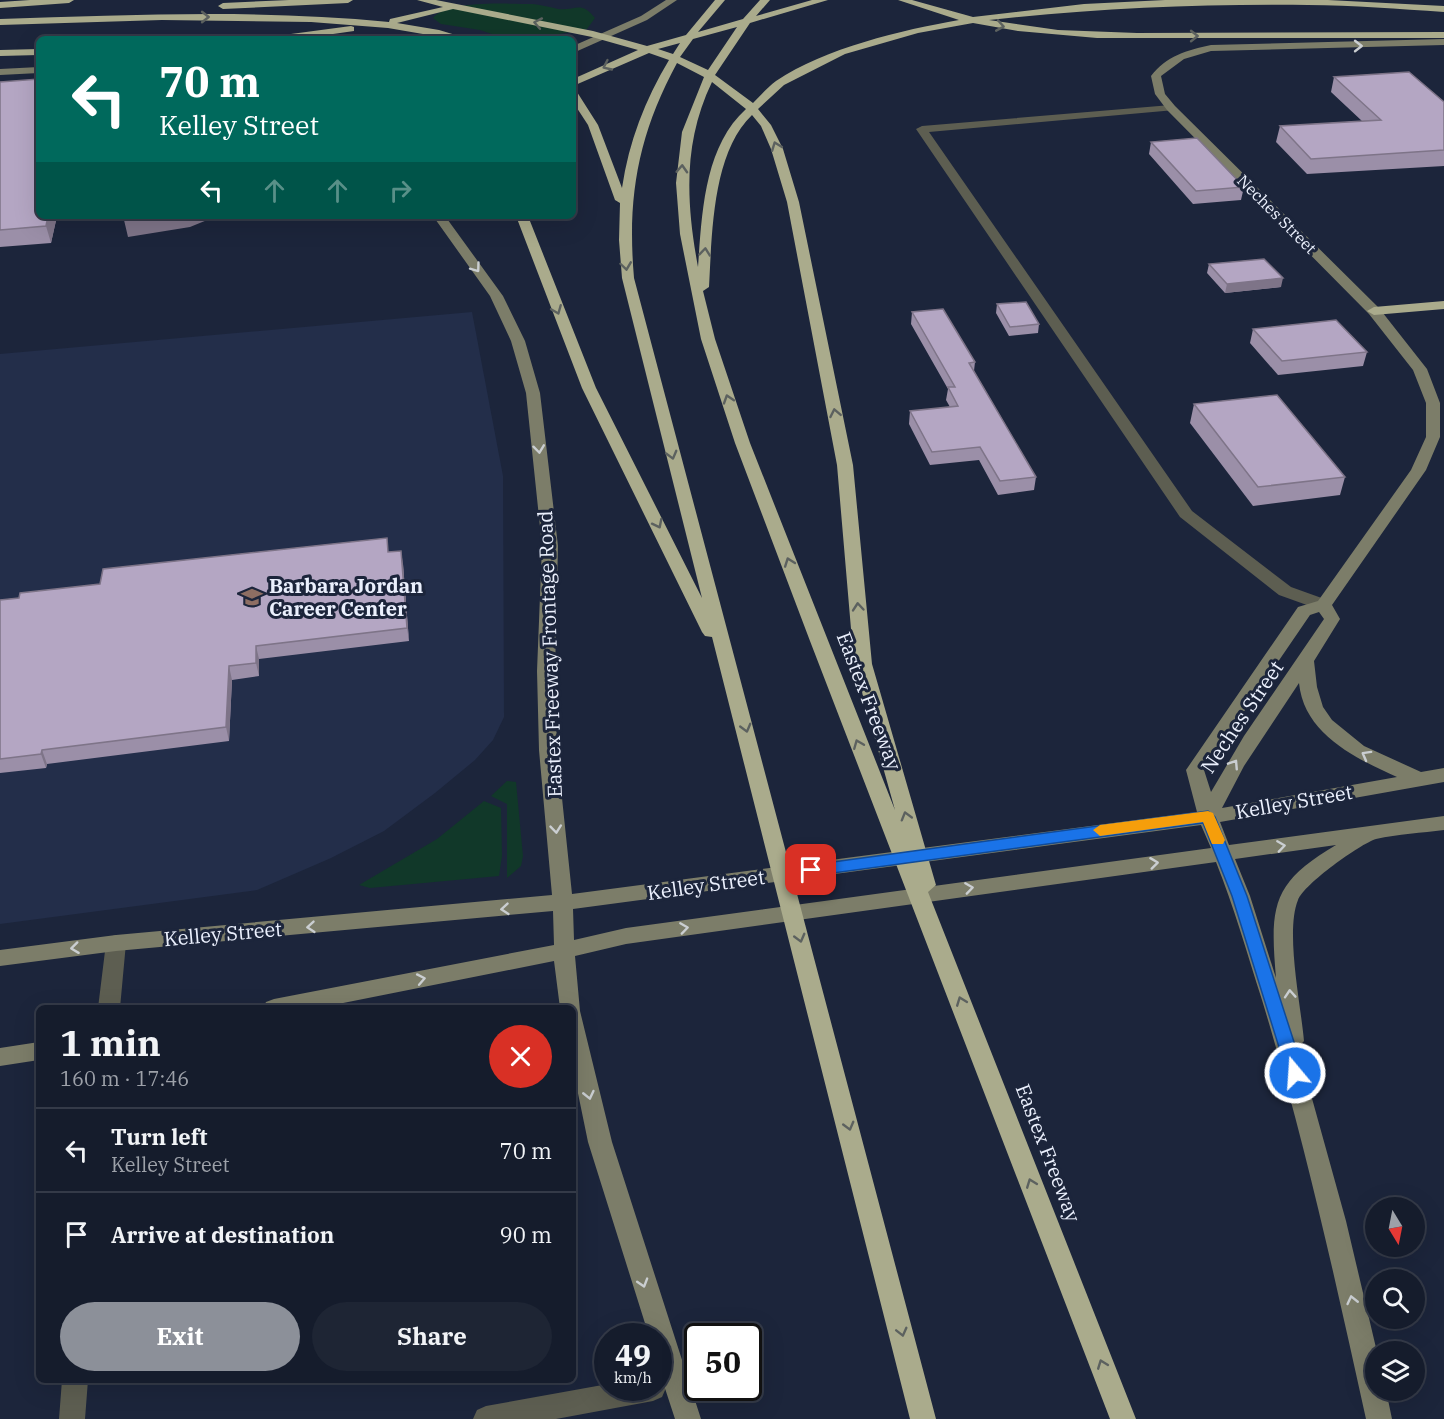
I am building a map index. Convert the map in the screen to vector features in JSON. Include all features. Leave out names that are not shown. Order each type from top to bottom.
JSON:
[{"type":"highway","points":[[0,4],[35,0]]},
{"type":"highway","points":[[0,4],[69,0]]},
{"type":"highway","points":[[0,21],[348,0]]},
{"type":"highway","points":[[422,0],[620,40],[664,54],[698,69],[738,95],[762,119],[777,149],[793,202],[845,465],[863,664],[951,974]]},
{"type":"highway","points":[[297,36],[386,23],[483,0]]},
{"type":"highway","points":[[720,0],[682,46],[653,95],[633,156],[623,207],[624,254],[632,301],[731,672],[923,1419]]},
{"type":"highway","name":"Eastex Freeway","points":[[765,0],[744,22],[717,61],[700,96],[685,146],[682,181],[685,218],[701,310],[730,404],[837,693],[951,974],[1123,1419]]},
{"type":"highway","points":[[576,82],[651,48],[823,0]]},
{"type":"highway","points":[[903,0],[976,21],[1064,34],[1161,37],[1444,35]]},
{"type":"highway","points":[[1261,0],[1444,9]]},
{"type":"highway","points":[[701,310],[712,203],[726,142],[735,126],[757,98],[806,63],[859,41],[905,27],[1010,10],[1127,1],[1305,2]]},
{"type":"highway","points":[[0,21],[171,17],[301,18],[391,26],[447,36]]},
{"type":"highway","points":[[0,53],[36,52]]},
{"type":"highway","points":[[576,99],[593,125],[610,164],[623,207]]},
{"type":"highway","points":[[523,219],[589,388],[731,672]]},
{"type":"highway","points":[[1374,311],[1444,305]]},
{"type":"main road","points":[[576,50],[644,18],[672,0]]},
{"type":"main road","name":"Neches Street","points":[[1208,817],[1195,770],[1304,611],[1324,605],[1418,470],[1433,437],[1433,403],[1420,369],[1374,311],[1171,108],[1160,94],[1156,76],[1165,65],[1191,52],[1236,46],[1379,46],[1444,42]]},
{"type":"main road","points":[[0,72],[36,70]]},
{"type":"main road","name":"Eastex Freeway Frontage Road","points":[[442,219],[496,296],[518,341],[533,393],[550,546],[546,671],[548,739],[563,903],[564,951],[571,1005]]},
{"type":"main road","name":"Neches Street","points":[[1208,817],[1225,778],[1306,662],[1332,620],[1324,605]]},
{"type":"main road","points":[[1306,662],[1306,680],[1311,704],[1326,725],[1343,741],[1371,758],[1419,779]]},
{"type":"main road","name":"Kelley Street","points":[[0,958],[116,943],[619,897],[1208,817],[1444,775]]},
{"type":"main road","points":[[1208,817],[1240,896],[1295,1073],[1334,1221],[1379,1419]]},
{"type":"main road","name":"Kelley Street","points":[[289,1005],[564,951],[626,936],[1444,823]]},
{"type":"main road","points":[[1295,1073],[1284,921],[1287,899],[1294,889],[1324,861],[1371,834]]},
{"type":"main road","points":[[576,1031],[600,1142],[646,1323]]},
{"type":"main road","points":[[0,1057],[36,1051]]},
{"type":"main road","points":[[672,1399],[688,1419]]},
{"type":"street","points":[[1171,108],[922,129],[1186,514],[1286,591],[1324,605]]},
{"type":"street","points":[[109,1005],[116,943]]},
{"type":"street","points":[[72,1419],[75,1383]]},
{"type":"street","points":[[486,1419],[594,1399]]},
{"type":"shaded area","name":"Barbara Jordan Career Center","points":[[472,312],[503,476],[504,717],[493,740],[475,760],[384,831],[331,858],[257,890],[0,924],[0,354]]},
{"type":"green space","points":[[495,4],[533,4],[558,9],[582,8],[595,18],[587,29],[548,36],[498,36],[480,30],[441,24],[433,18],[440,12],[451,8]]},
{"type":"green space","points":[[507,781],[516,782],[523,856],[521,866],[507,878],[507,804],[491,796]]},
{"type":"green space","points":[[484,801],[501,808],[502,856],[499,876],[370,888],[359,885],[437,839]]},
{"type":"building","points":[[1409,72],[1444,102],[1444,150],[1311,159],[1280,126],[1381,120],[1334,77]]},
{"type":"building","points":[[36,79],[36,219],[47,219],[46,226],[0,230],[0,82]]},
{"type":"building","points":[[1197,138],[1244,187],[1196,191],[1151,142]]},
{"type":"building","points":[[1264,259],[1283,278],[1227,284],[1209,264]]},
{"type":"building","points":[[1026,302],[1039,324],[1010,327],[997,304]]},
{"type":"building","points":[[943,309],[975,362],[969,363],[1036,477],[1000,481],[980,447],[932,452],[910,411],[958,406],[948,387],[955,387],[912,312]]},
{"type":"building","points":[[1336,320],[1367,352],[1282,361],[1253,329]]},
{"type":"building","points":[[1277,395],[1345,477],[1258,487],[1194,404]]},
{"type":"building","points":[[387,538],[388,552],[401,551],[407,628],[256,646],[256,663],[229,666],[226,727],[42,750],[41,754],[0,759],[0,600],[19,598],[20,593],[100,584],[103,569]]},
{"type":"slow traffic","points":[[1100,830],[1208,817],[1218,840]]},
{"type":"place","name":"Barbara Jordan Career Center","points":[[252,597]]},
{"type":"route","points":[[811,870],[1208,817],[1240,896],[1295,1073]]}]
